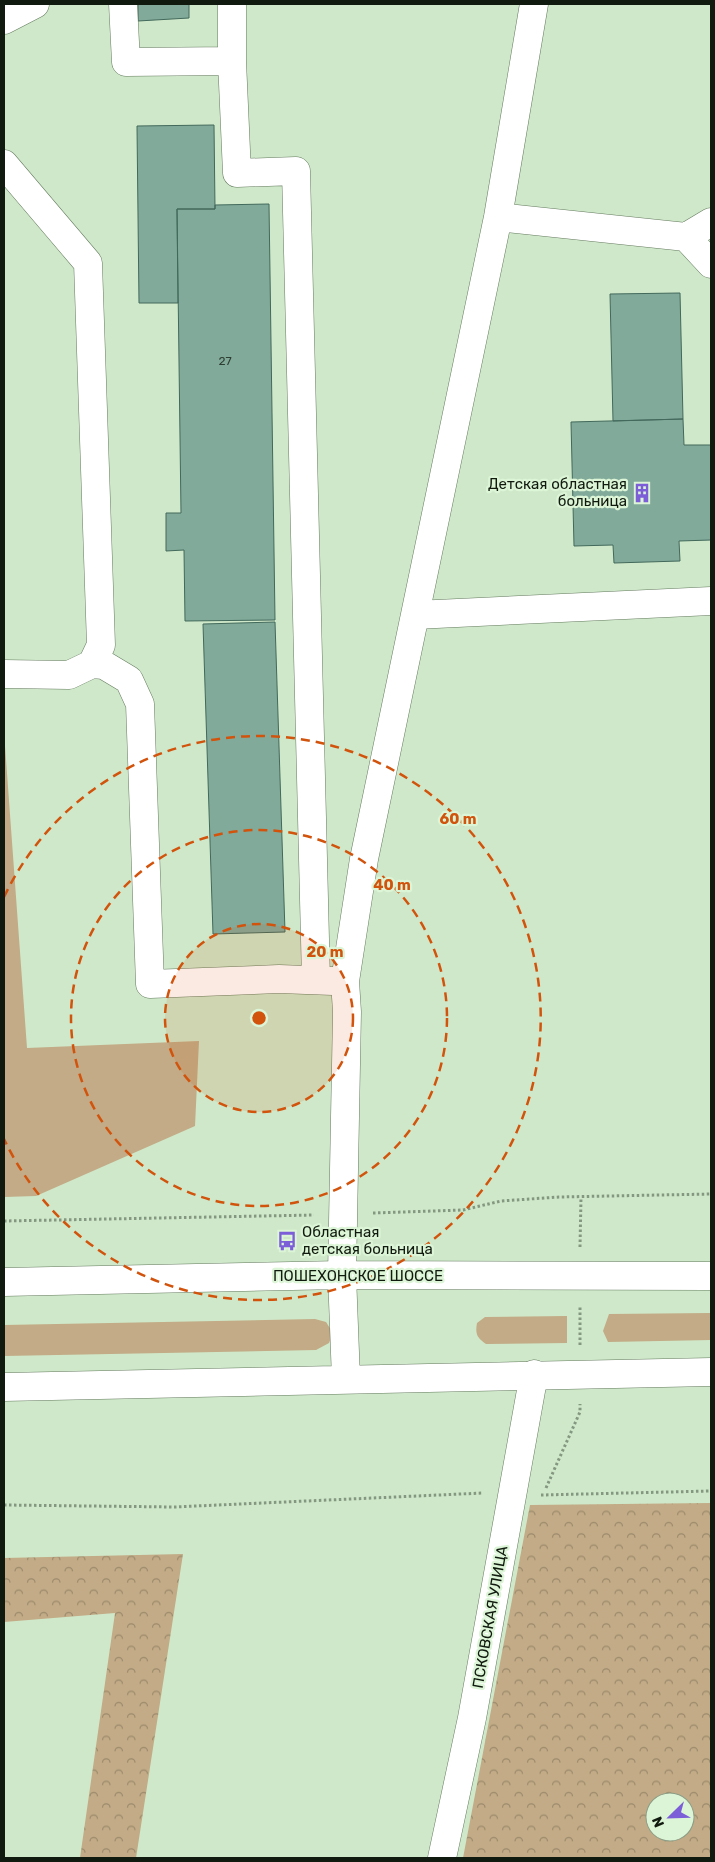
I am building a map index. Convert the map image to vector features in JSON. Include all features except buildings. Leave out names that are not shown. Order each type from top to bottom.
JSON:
[{"type":"main road","points":[[4,20],[35,4]]},
{"type":"main road","points":[[124,4],[126,62],[232,61]]},
{"type":"main road","points":[[232,4],[236,173],[296,171],[316,980]]},
{"type":"main road","points":[[346,1379],[342,1275],[347,1012],[345,981],[364,859],[498,217],[534,4]]},
{"type":"main road","points":[[4,164],[88,263],[101,645],[92,664]]},
{"type":"main road","points":[[498,217],[686,237],[711,222]]},
{"type":"main road","points":[[686,237],[711,264]]},
{"type":"main road","points":[[415,614],[711,601]]},
{"type":"main road","points":[[4,674],[69,675],[92,664],[104,665],[129,680],[140,704],[150,984],[279,979],[345,981]]},
{"type":"main road","name":"ПОШЕХОНСКОЕ ШОССЕ","points":[[4,1282],[342,1275],[711,1276]]},
{"type":"main road","points":[[4,1387],[534,1374],[711,1372]]},
{"type":"main road","name":"ПСКОВСКАЯ УЛИЦА","points":[[442,1858],[472,1718],[534,1374]]},
{"type":"path","points":[[4,1221],[463,1210],[501,1201],[711,1194]]},
{"type":"path","points":[[4,1505],[174,1507],[513,1492],[543,1495],[711,1491]]},
{"type":"green space","points":[[4,732],[27,1048],[199,1041],[195,1126],[36,1196],[4,1197]]},
{"type":"green space","points":[[711,1313],[711,1340],[608,1342],[603,1331],[609,1314]]},
{"type":"green space","points":[[567,1316],[567,1343],[486,1344],[479,1338],[476,1330],[477,1323],[485,1317]]},
{"type":"green space","points":[[315,1319],[326,1322],[333,1333],[329,1343],[316,1350],[4,1356],[4,1325]]},
{"type":"green space","points":[[711,1503],[711,1858],[463,1858],[530,1505]]},
{"type":"green space","points":[[183,1554],[136,1858],[80,1858],[115,1613],[4,1622],[4,1558]]},
{"type":"place","name":"Детская областная больница","points":[[642,493]]},
{"type":"place","name":"Областная детская больница","points":[[287,1241]]}]
